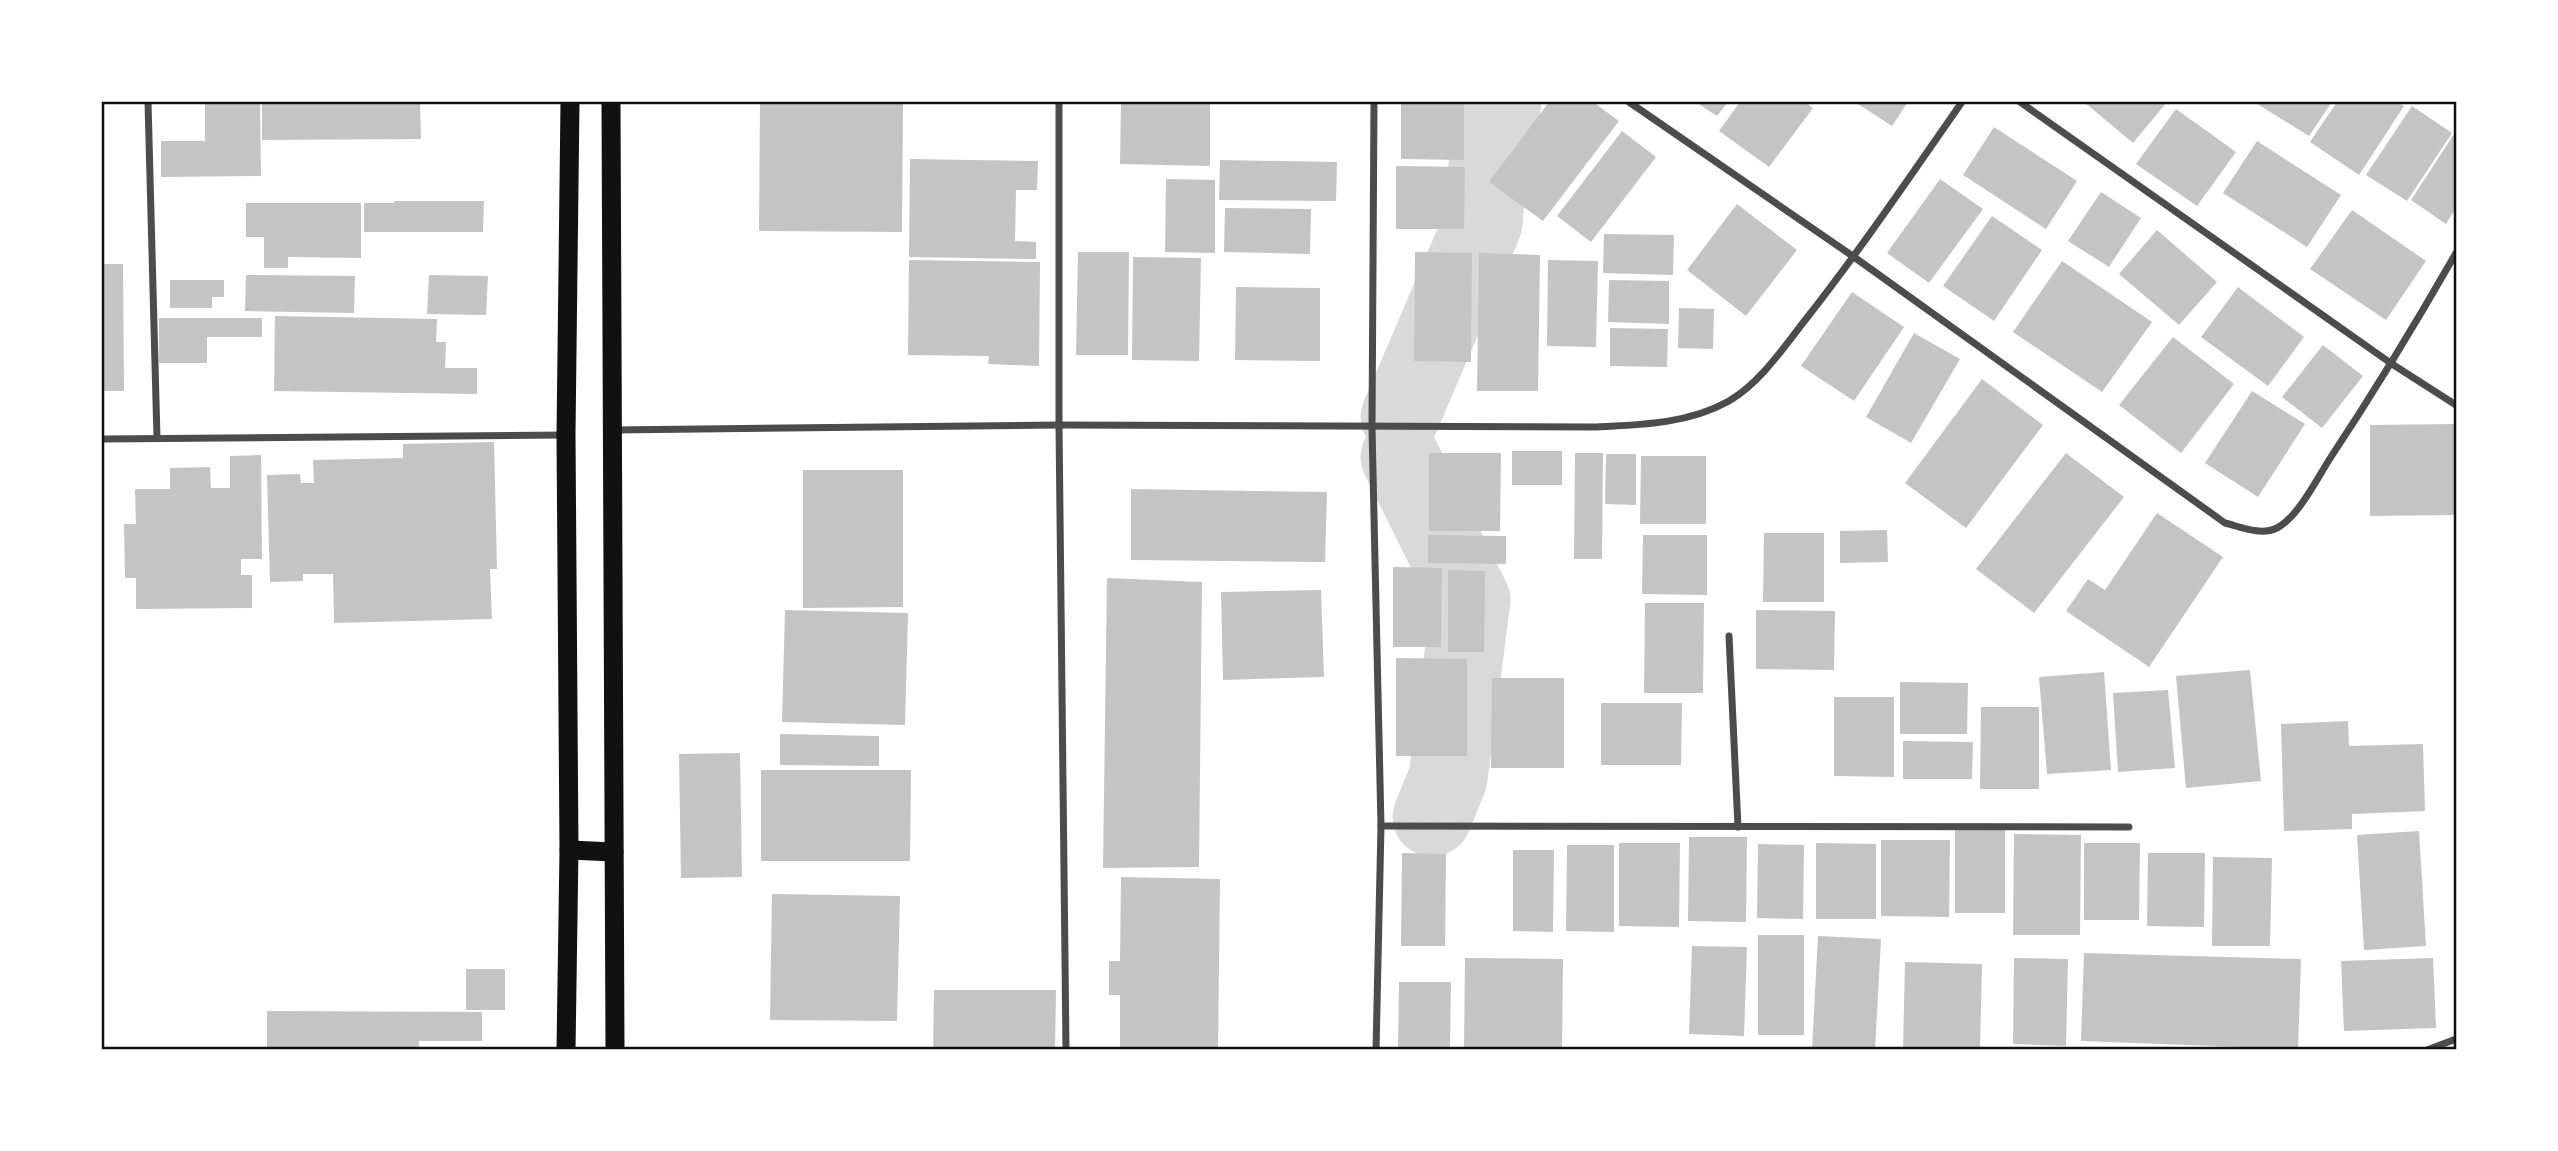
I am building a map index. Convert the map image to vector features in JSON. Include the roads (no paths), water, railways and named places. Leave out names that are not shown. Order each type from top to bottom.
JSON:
[{"type":"highway","points":[[566,1049],[569,850],[566,435],[570,102]]},
{"type":"highway","points":[[611,102],[615,1049]]},
{"type":"highway","points":[[569,850],[614,852]]},
{"type":"street","points":[[148,102],[157,438]]},
{"type":"street","points":[[1059,102],[1059,425],[1066,1049]]},
{"type":"street","points":[[1374,102],[1373,428],[1381,826],[1376,1049]]},
{"type":"street","points":[[1629,102],[1854,257],[2225,523],[2255,531],[2269,531],[2279,527],[2294,512],[2392,364],[2456,253]]},
{"type":"street","points":[[611,430],[1059,425],[1594,428],[1651,424],[1691,417],[1727,402],[1744,391],[1769,366],[1854,257],[1962,102]]},
{"type":"street","points":[[2020,102],[2392,364],[2456,405]]},
{"type":"street","points":[[102,439],[566,435]]},
{"type":"street","points":[[1729,636],[1738,827]]},
{"type":"street","points":[[1381,826],[2129,827]]},
{"type":"street","points":[[2427,1049],[2456,1039]]},
{"type":"waterway","points":[[1400,417],[1483,223],[1491,130],[1502,102]]},
{"type":"waterway","points":[[1400,457],[1471,600],[1448,778],[1432,817]]}]
